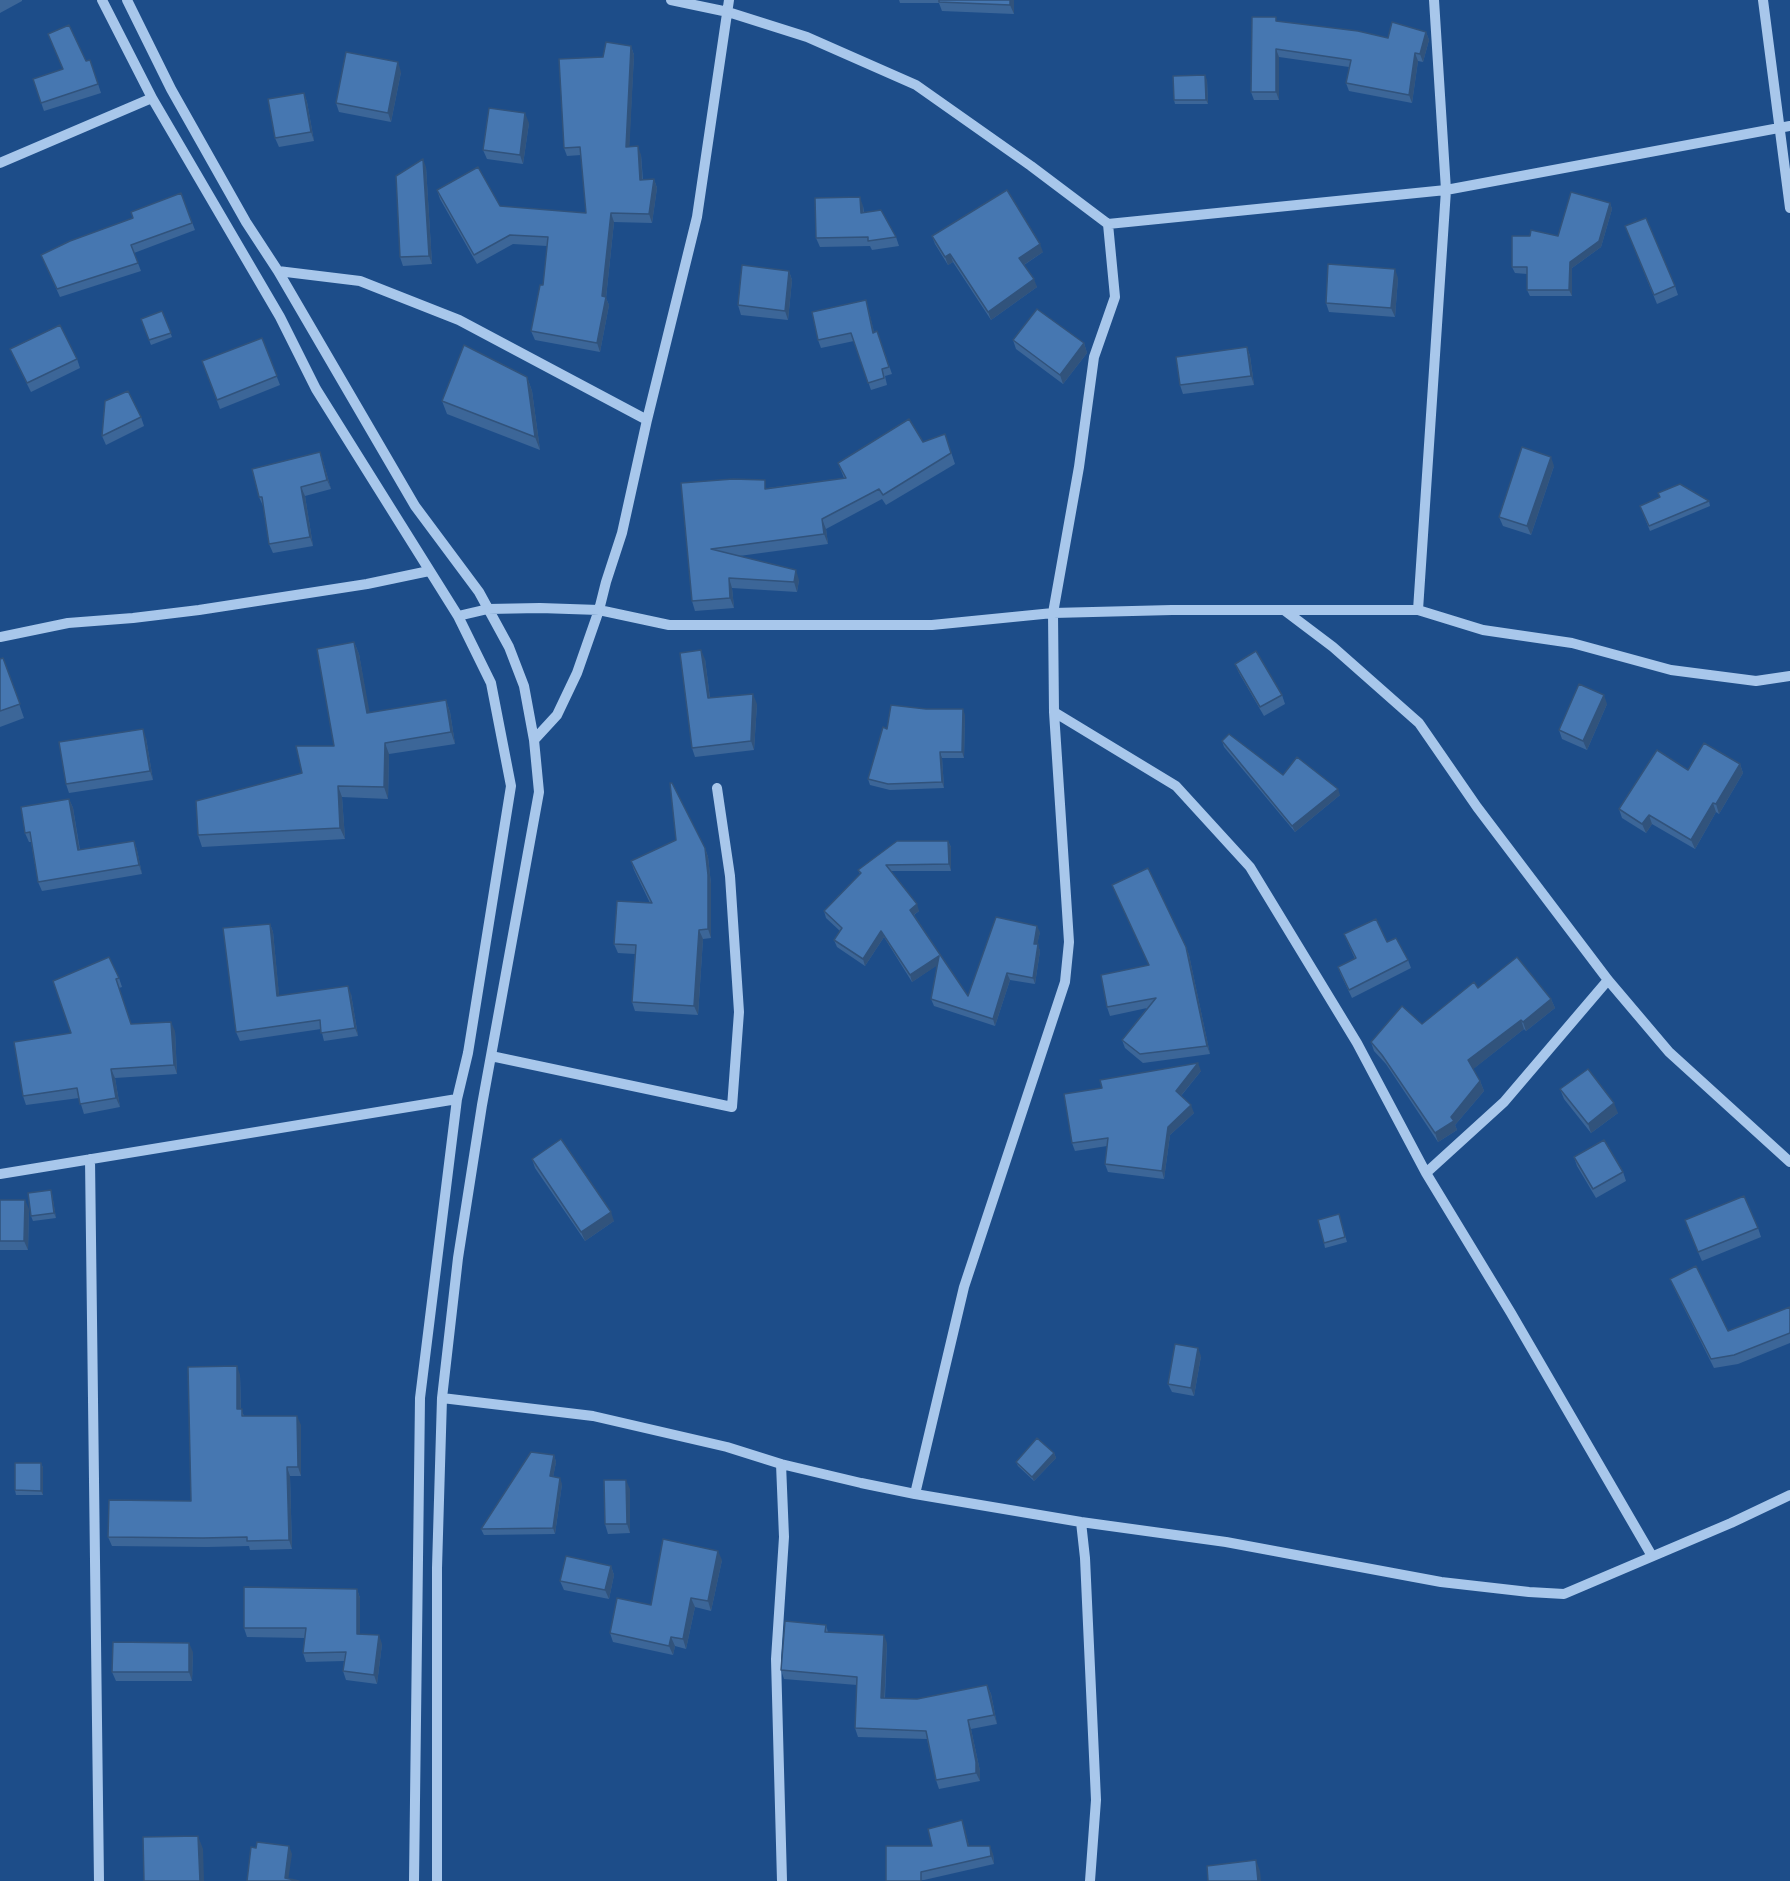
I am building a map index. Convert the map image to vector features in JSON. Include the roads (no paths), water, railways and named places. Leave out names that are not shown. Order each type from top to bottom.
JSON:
[{"type":"street","points":[[102,0],[152,98],[280,317],[316,388],[458,616],[491,683],[511,786],[468,1053],[457,1100],[420,1398],[414,1881]]},
{"type":"street","points":[[127,0],[171,89],[246,222],[278,271],[415,506],[479,592],[509,647],[524,686],[534,740],[539,792],[491,1056],[458,1258],[442,1398],[437,1568],[437,1881]]},
{"type":"street","points":[[671,0],[728,6],[807,37],[916,86],[1031,165],[1108,224],[1446,190],[1786,128]]},
{"type":"street","points":[[1418,610],[1446,190],[1434,0]]},
{"type":"street","points":[[1763,0],[1786,128],[1790,208]]},
{"type":"street","points":[[534,740],[557,715],[577,673],[622,533],[697,217],[728,6]]},
{"type":"street","points":[[0,163],[152,98]]},
{"type":"street","points":[[915,1494],[964,1287],[1065,982],[1069,942],[1054,712],[1053,613],[1079,467],[1094,357],[1115,297],[1108,224]]},
{"type":"street","points":[[278,271],[360,281],[459,320],[647,420]]},
{"type":"street","points":[[0,637],[68,623],[221,607],[367,584],[429,571]]},
{"type":"street","points":[[458,616],[488,609],[599,610],[669,625],[932,625],[1053,613],[1172,610],[1418,610],[1483,630],[1572,643],[1671,670],[1756,681],[1790,676]]},
{"type":"street","points":[[1284,610],[1333,647],[1419,723],[1477,807],[1608,980],[1669,1052],[1790,1162]]},
{"type":"street","points":[[1054,712],[1176,786],[1250,867],[1357,1043],[1426,1173],[1511,1313],[1652,1556]]},
{"type":"street","points":[[491,1056],[732,1107],[738,1012],[730,876],[717,788]]},
{"type":"street","points":[[1426,1173],[1504,1102],[1608,980]]},
{"type":"street","points":[[0,1174],[457,1100]]},
{"type":"street","points":[[90,1159],[99,1881]]},
{"type":"street","points":[[442,1398],[593,1416],[727,1447],[781,1464],[861,1484],[915,1494],[1081,1522],[1227,1542],[1442,1582],[1540,1593],[1564,1594],[1790,1495]]},
{"type":"street","points":[[781,1464],[784,1537],[776,1659],[782,1881]]},
{"type":"street","points":[[1081,1522],[1085,1558],[1096,1800],[1090,1881]]}]
